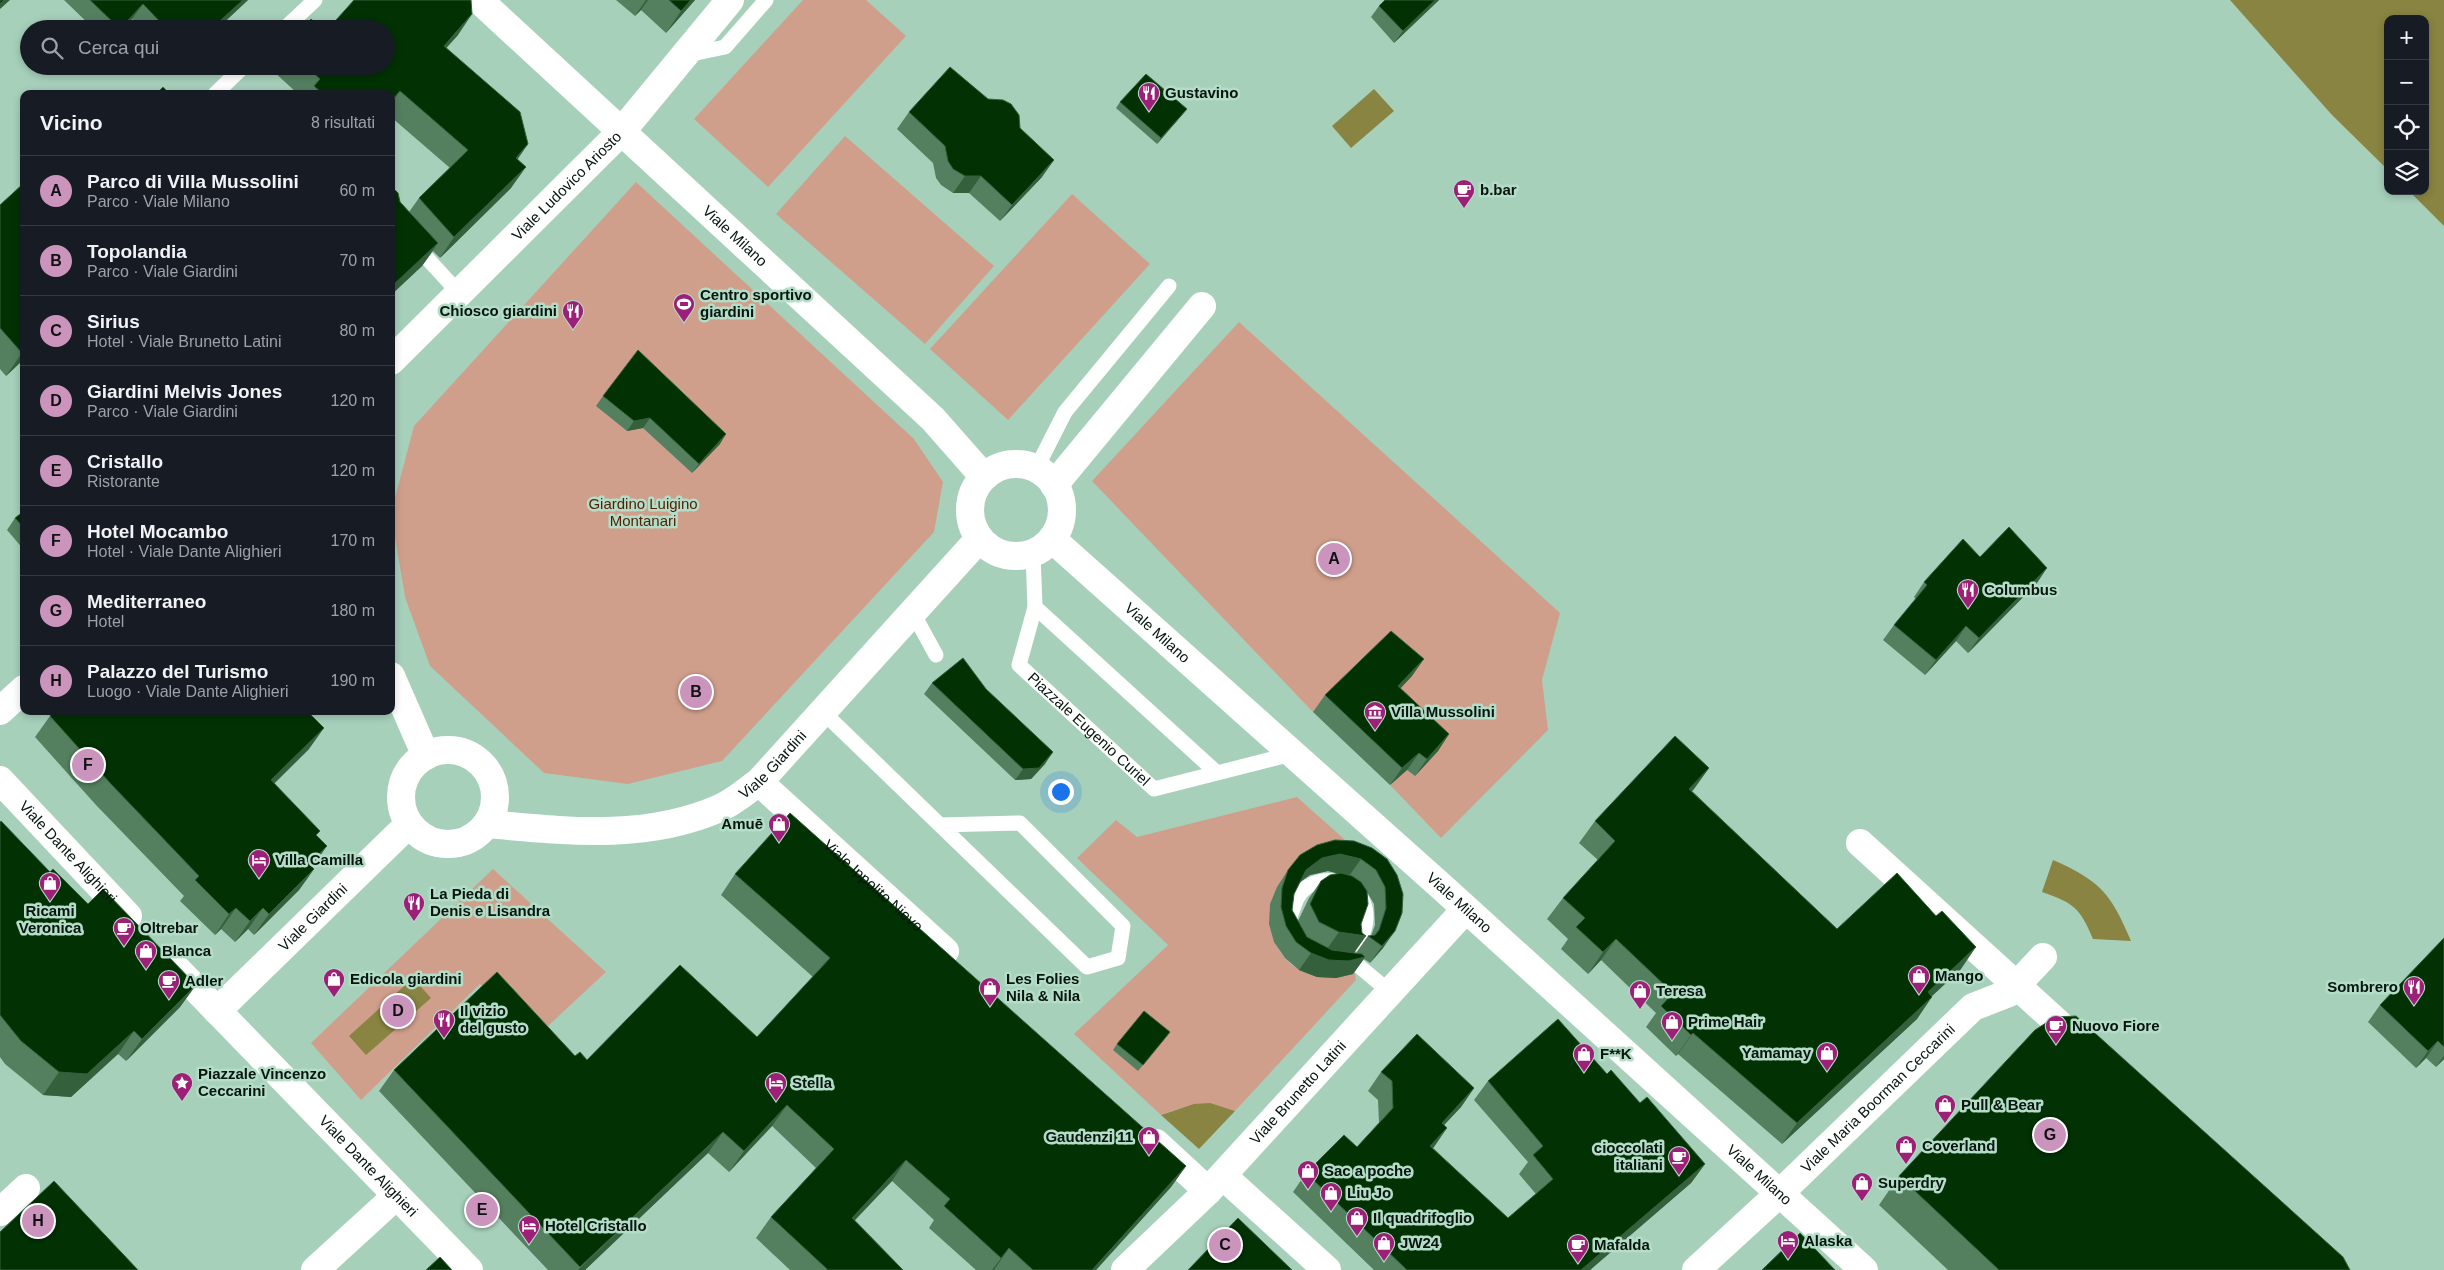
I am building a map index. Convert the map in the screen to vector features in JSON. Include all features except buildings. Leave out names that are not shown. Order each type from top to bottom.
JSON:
[{"type":"street","name":"Viale Milano","points":[[479,0],[933,419],[984,477]]},
{"type":"street","name":"Viale Ludovico Ariosto","points":[[395,357],[622,132],[730,0]]},
{"type":"street","points":[[1045,477],[1202,306]]},
{"type":"street","points":[[1008,465],[1022,465],[1045,477],[1060,498],[1062,512],[1059,526],[1042,546],[1018,557],[1004,555],[990,549],[979,539],[973,529],[970,507],[972,496],[984,477],[1008,465]]},
{"type":"street","name":"Viale Giardini","points":[[487,824],[575,832],[658,828],[722,808],[759,782],[979,539]]},
{"type":"street","name":"Viale Milano","points":[[1042,546],[1292,754],[1781,1192],[1864,1270]]},
{"type":"street","points":[[395,685],[426,756]]},
{"type":"street","points":[[0,711],[20,693]]},
{"type":"street","points":[[440,751],[454,751],[469,755],[479,762],[493,783],[495,797],[493,811],[487,824],[470,839],[457,843],[443,844],[430,841],[418,834],[409,824],[402,810],[400,794],[404,778],[413,765],[426,756],[440,751]]},
{"type":"street","name":"Viale Dante Alighieri","points":[[0,780],[217,1011],[469,1270]]},
{"type":"street","name":"Viale Ippolito Nievo","points":[[759,782],[962,967]]},
{"type":"street","name":"Viale Giardini","points":[[217,1011],[409,824]]},
{"type":"street","points":[[1860,843],[2101,1062]]},
{"type":"street","name":"Viale Brunetto Latini","points":[[1125,1270],[1216,1183],[1465,910]]},
{"type":"street","name":"Viale Maria Boorman Ceccarini","points":[[1696,1270],[1781,1192],[1973,1007],[2009,993],[2043,956]]},
{"type":"street","points":[[1136,1126],[1216,1183],[1327,1270]]},
{"type":"street","points":[[0,1212],[26,1188]]},
{"type":"street","points":[[315,1270],[396,1196]]},
{"type":"lane","points":[[294,20],[315,0]]},
{"type":"lane","points":[[684,56],[725,47],[766,0]]},
{"type":"lane","points":[[219,90],[235,75]]},
{"type":"lane","points":[[395,223],[459,293]]},
{"type":"lane","points":[[1045,477],[1065,412],[1169,286]]},
{"type":"lane","name":"Piazzale Eugenio Curiel","points":[[1042,546],[1034,607],[1019,665],[1154,790],[1216,772],[1292,754]]},
{"type":"lane","points":[[1034,607],[1216,772]]},
{"type":"lane","points":[[912,613],[936,655]]},
{"type":"lane","points":[[823,712],[1087,967],[1118,958],[1123,926],[1020,823],[940,825]]},
{"type":"lane","points":[[1296,938],[1289,922],[1297,895],[1314,882],[1341,881],[1359,894],[1368,915],[1366,930],[1358,944]]},
{"type":"lane","points":[[1324,958],[1354,962],[1390,992]]},
{"type":"green space","points":[[803,0],[866,0],[906,36],[768,187],[694,119]]},
{"type":"green space","points":[[845,136],[994,266],[925,344],[776,214]]},
{"type":"green space","name":"Giardino Luigino Montanari","points":[[636,182],[914,439],[943,482],[934,532],[722,761],[628,784],[544,773],[430,666],[405,597],[395,537],[395,498],[414,426]]},
{"type":"green space","points":[[1072,194],[1150,264],[1008,420],[930,349]]},
{"type":"green space","points":[[1239,322],[1560,613],[1542,680],[1548,730],[1441,838],[1390,785],[1407,770],[1415,776],[1387,703],[1379,648],[1313,712],[1092,481]]},
{"type":"green space","points":[[1297,797],[1354,848],[1323,857],[1270,904],[1271,924],[1275,940],[1282,954],[1304,972],[1319,976],[1355,973],[1356,980],[1235,1111],[1217,1106],[1198,1106],[1179,1109],[1161,1115],[1074,1034],[1168,945],[1077,858],[1116,820],[1137,837]]},
{"type":"green space","points":[[493,869],[606,972],[534,1039],[480,984],[361,1100],[311,1043]]},
{"type":"shaded area","points":[[2230,0],[2444,0],[2444,226],[2413,195],[2429,195],[2429,15],[2384,15],[2384,166],[2332,115]]},
{"type":"shaded area","points":[[1374,89],[1394,111],[1351,148],[1332,126]]},
{"type":"shaded area","points":[[2053,860],[2094,882],[2117,911],[2131,941],[2093,939],[2080,913],[2075,908],[2062,900],[2042,892]]},
{"type":"shaded area","points":[[413,978],[431,998],[366,1055],[349,1036]]},
{"type":"shaded area","points":[[1210,1103],[1235,1111],[1199,1149],[1161,1115],[1194,1104]]},
{"type":"place","name":"Gustavino","points":[[1149,112]]},
{"type":"place","name":"b.bar","points":[[1464,209]]},
{"type":"place","name":"Centro sportivo giardini","points":[[684,323]]},
{"type":"place","name":"Chiosco giardini","points":[[573,330]]},
{"type":"place","name":"Parco di Villa Mussolini","points":[[1334,559]]},
{"type":"place","name":"Columbus","points":[[1968,609]]},
{"type":"place","name":"Topolandia","points":[[696,692]]},
{"type":"place","name":"Villa Mussolini","points":[[1375,731]]},
{"type":"place","name":"Hotel Mocambo","points":[[88,765]]},
{"type":"place","name":"Amuē","points":[[779,843]]},
{"type":"place","name":"Villa Camilla","points":[[259,879]]},
{"type":"place","name":"Ricami Veronica","points":[[50,902]]},
{"type":"place","name":"La Pieda di Denis e Lisandra","points":[[414,922]]},
{"type":"place","name":"Oltrebar","points":[[124,947]]},
{"type":"place","name":"Blanca","points":[[146,970]]},
{"type":"place","name":"Mango","points":[[1919,995]]},
{"type":"place","name":"Edicola giardini","points":[[334,998]]},
{"type":"place","name":"Adler","points":[[169,1000]]},
{"type":"place","name":"Sombrero","points":[[2414,1006]]},
{"type":"place","name":"Les Folies Nila & Nila","points":[[990,1007]]},
{"type":"place","name":"Teresa","points":[[1640,1010]]},
{"type":"place","name":"Giardini Melvis Jones","points":[[398,1011]]},
{"type":"place","name":"Il vizio del gusto","points":[[444,1039]]},
{"type":"place","name":"Prime Hair","points":[[1672,1041]]},
{"type":"place","name":"Nuovo Fiore","points":[[2056,1045]]},
{"type":"place","name":"Yamamay","points":[[1827,1072]]},
{"type":"place","name":"F**K","points":[[1584,1073]]},
{"type":"place","name":"Piazzale Vincenzo Ceccarini","points":[[182,1102]]},
{"type":"place","name":"Stella","points":[[776,1102]]},
{"type":"place","name":"Pull & Bear","points":[[1945,1124]]},
{"type":"place","name":"Mediterraneo","points":[[2050,1135]]},
{"type":"place","name":"Gaudenzi 11","points":[[1149,1156]]},
{"type":"place","name":"Coverland","points":[[1906,1165]]},
{"type":"place","name":"cioccolati italiani","points":[[1679,1176]]},
{"type":"place","name":"Sac a poche","points":[[1308,1190]]},
{"type":"place","name":"Superdry","points":[[1862,1202]]},
{"type":"place","name":"Cristallo","points":[[482,1210]]},
{"type":"place","name":"Liu Jo","points":[[1331,1212]]},
{"type":"place","name":"Palazzo del Turismo","points":[[38,1221]]},
{"type":"place","name":"Il quadrifoglio","points":[[1357,1237]]},
{"type":"place","name":"Hotel Cristallo","points":[[529,1245]]},
{"type":"place","name":"Sirius","points":[[1225,1245]]},
{"type":"place","name":"Alaska","points":[[1788,1260]]},
{"type":"place","name":"JW24","points":[[1384,1262]]},
{"type":"place","name":"Mafalda","points":[[1578,1264]]}]
